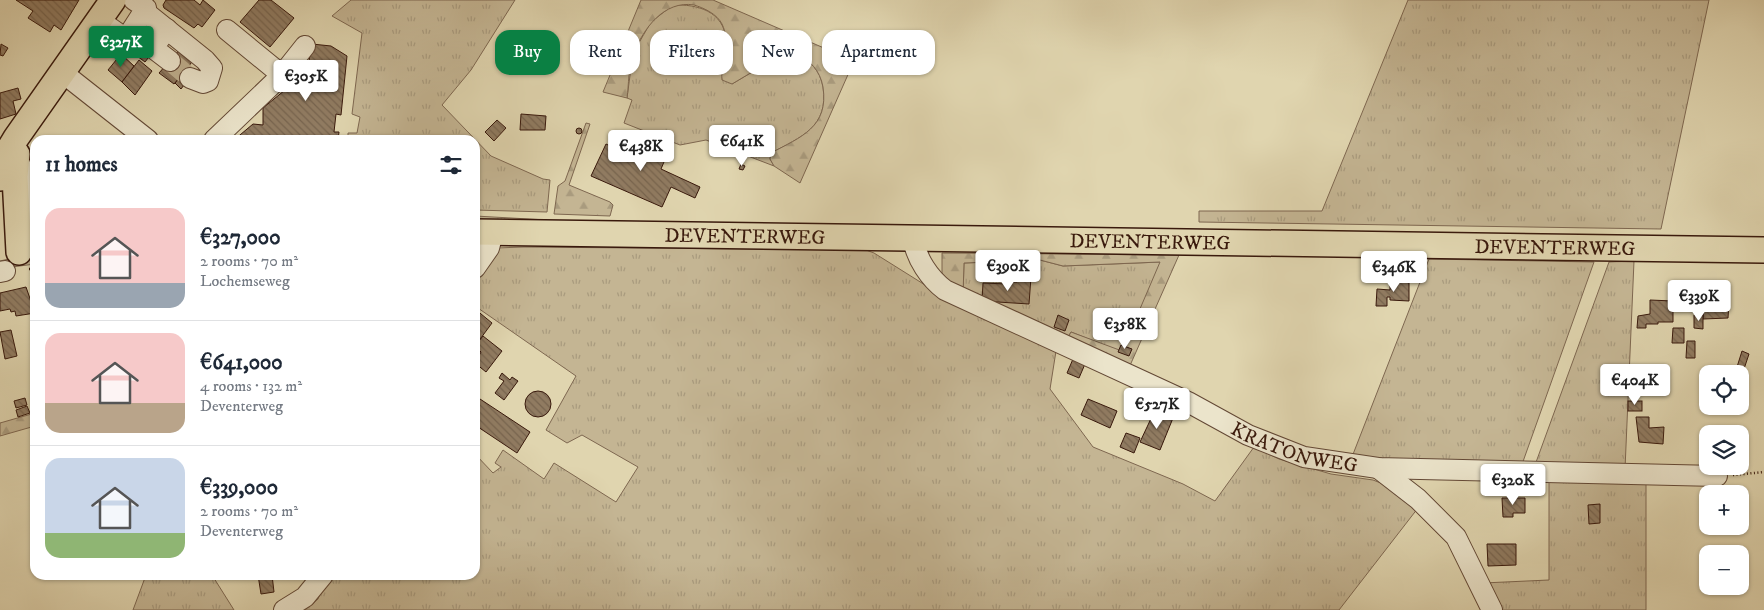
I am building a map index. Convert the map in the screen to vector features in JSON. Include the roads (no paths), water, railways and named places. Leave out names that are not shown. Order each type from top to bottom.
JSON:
[{"type":"main road","points":[[0,178],[8,153],[113,0]]},
{"type":"main road","points":[[8,153],[14,177],[13,244]]},
{"type":"main road","name":"DEVENTERWEG","points":[[484,233],[1764,250]]},
{"type":"street","points":[[99,20],[126,39],[139,6],[212,68],[208,80],[203,83],[190,78]]},
{"type":"street","points":[[167,29],[153,48],[170,61]]},
{"type":"street","points":[[227,30],[282,76]]},
{"type":"street","points":[[219,135],[282,76],[305,46]]},
{"type":"street","points":[[63,73],[142,135]]},
{"type":"street","points":[[480,261],[489,248],[484,233]]},
{"type":"street","name":"KRATONWEG","points":[[913,240],[924,267],[945,290],[1188,402],[1275,448],[1304,457],[1378,468],[1717,476]]},
{"type":"street","name":"KRATONWEG","points":[[1378,468],[1418,499],[1456,537],[1492,610]]},
{"type":"street","points":[[284,610],[305,597],[319,580]]},
{"type":"tunnel","points":[[170,61],[190,78]]}]
